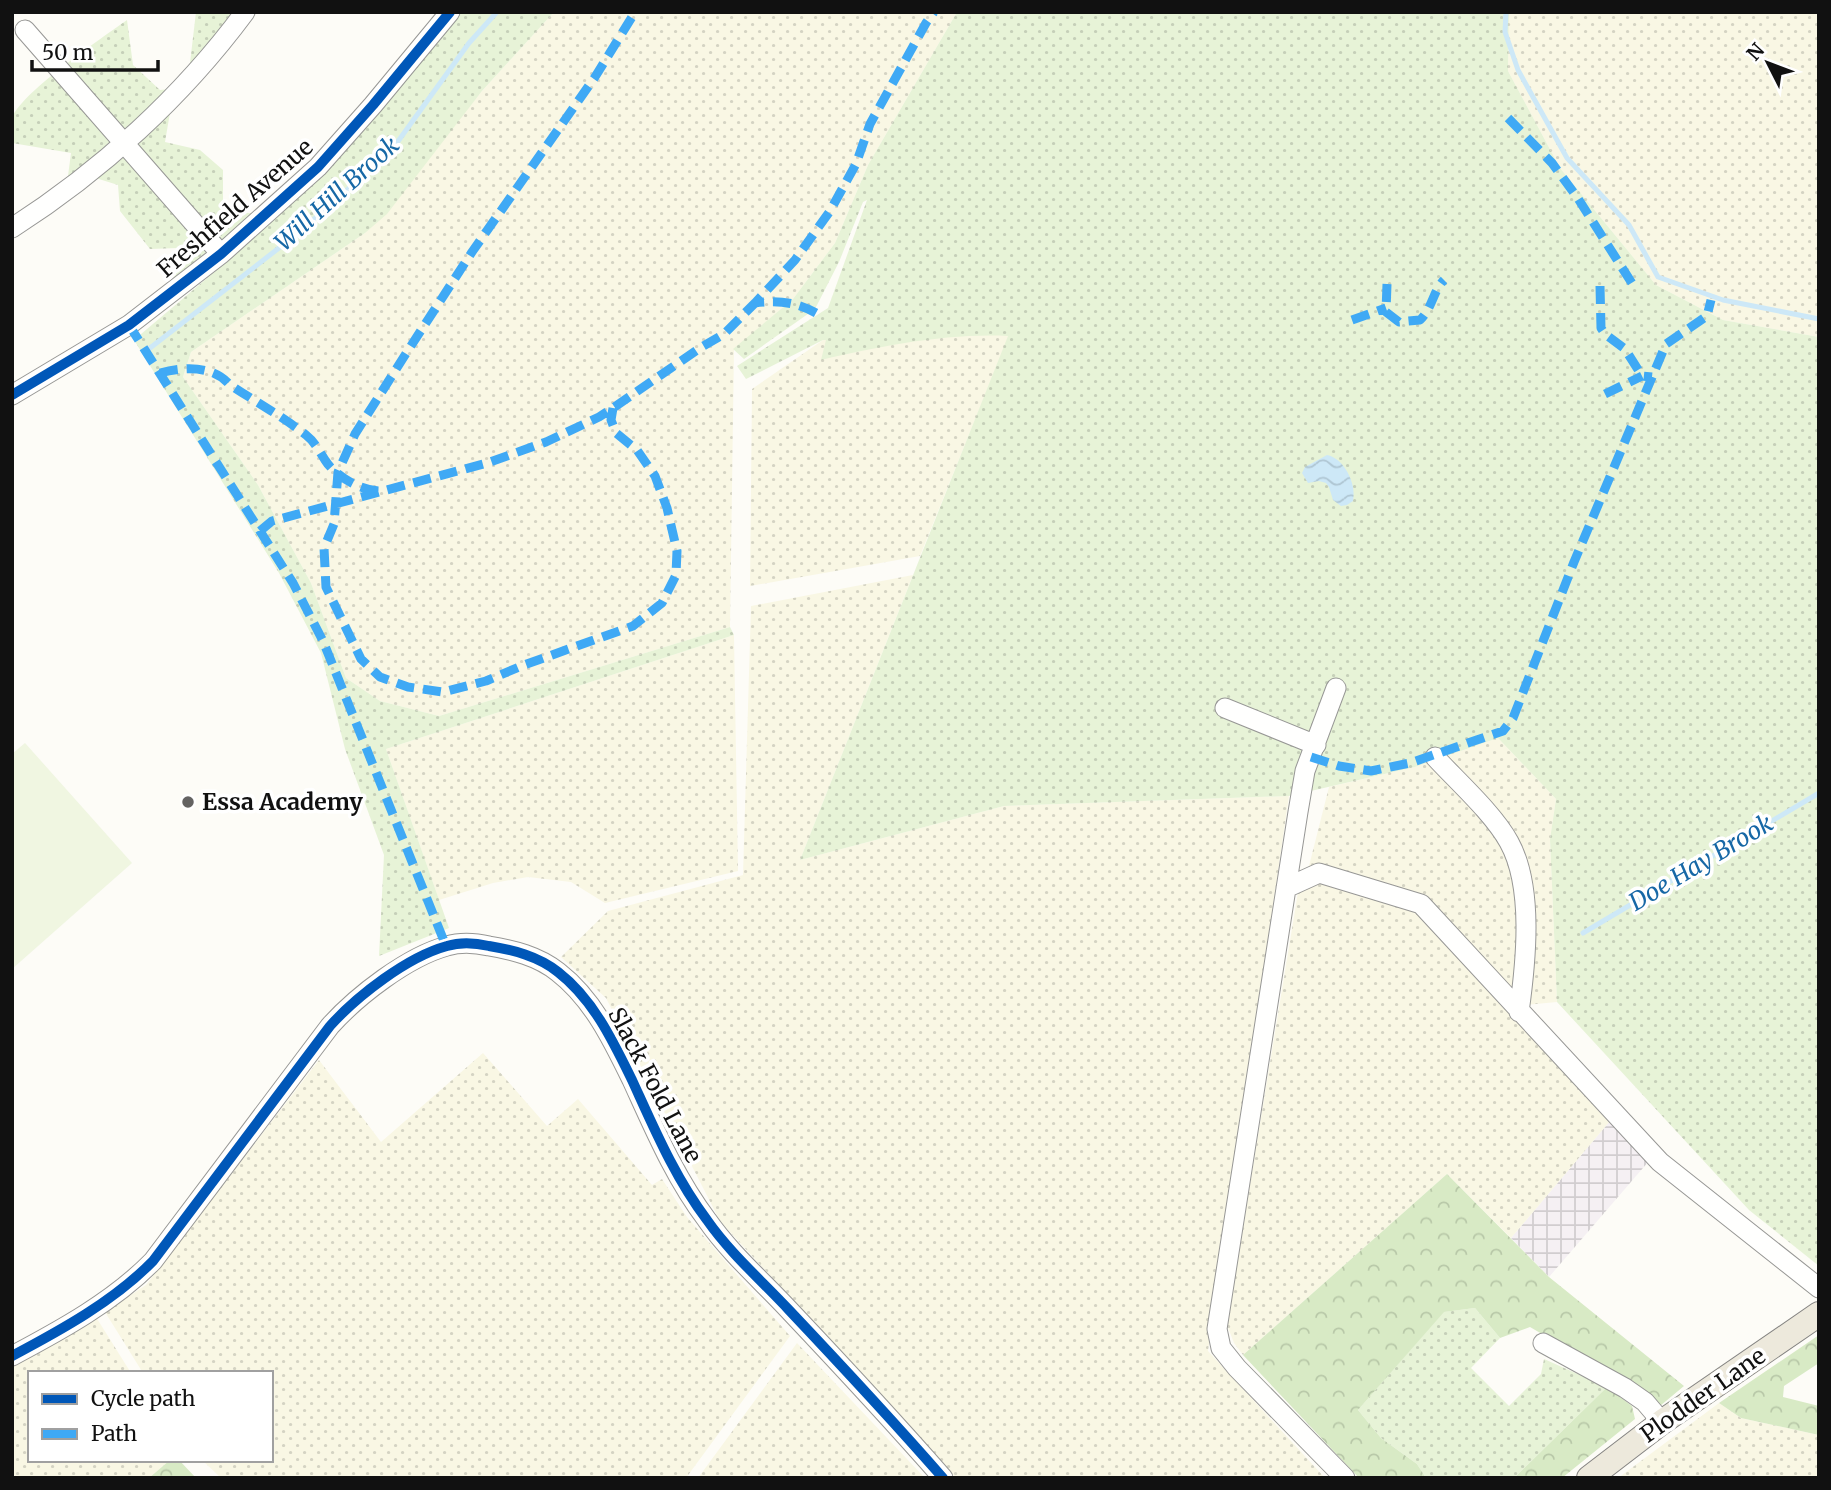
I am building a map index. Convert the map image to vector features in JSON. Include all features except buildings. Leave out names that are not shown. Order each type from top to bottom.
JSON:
[{"type":"main road","name":"Plodder Lane","points":[[1589,1478],[1662,1422],[1819,1314]]},
{"type":"street","name":"Freshfield Avenue","points":[[12,395],[129,325],[221,254],[318,167],[450,12]]},
{"type":"street","points":[[12,228],[54,200],[125,143],[181,88],[237,15]]},
{"type":"street","points":[[25,30],[221,254]]},
{"type":"street","points":[[1336,688],[1305,771],[1217,1329],[1221,1348],[1237,1368],[1345,1478]]},
{"type":"street","points":[[1225,708],[1316,745]]},
{"type":"street","points":[[1435,757],[1496,824],[1509,842],[1516,859],[1526,936],[1519,1012]]},
{"type":"street","points":[[1286,888],[1320,873],[1421,904],[1660,1162],[1819,1289]]},
{"type":"street","name":"Slack Fold Lane","points":[[12,1356],[49,1336],[138,1276],[348,1006],[367,990],[414,961],[446,946],[483,945],[522,953],[541,961],[557,971],[584,998],[616,1048],[670,1161],[707,1221],[943,1478]]},
{"type":"street","points":[[1543,1343],[1625,1388],[1645,1402],[1662,1422]]},
{"type":"shaded area","points":[[554,12],[957,12],[868,165],[835,243],[793,299],[734,349],[730,627],[439,716],[380,701],[346,678],[311,583],[258,485],[183,377],[191,352],[365,233],[482,91]]},
{"type":"shaded area","points":[[1509,12],[1819,12],[1819,337],[1723,320],[1656,285],[1560,168],[1508,71]]},
{"type":"shaded area","points":[[1018,313],[920,556],[750,586],[752,389],[823,340]]},
{"type":"shaded area","points":[[913,575],[800,860],[1004,806],[1289,796],[1208,1351],[1325,1478],[956,1478],[720,1221],[606,998],[561,957],[608,911],[743,875],[751,606]]},
{"type":"shaded area","points":[[734,635],[738,871],[605,903],[571,882],[528,877],[493,883],[439,900],[386,749]]},
{"type":"shaded area","points":[[1498,738],[1556,799],[1550,839],[1557,1002],[1525,1005],[1434,903],[1309,866],[1329,787],[1415,767]]},
{"type":"shaded area","points":[[1320,879],[1418,911],[1610,1121],[1511,1238],[1447,1174],[1243,1355],[1234,1343],[1227,1325],[1298,892]]},
{"type":"shaded area","points":[[483,1053],[547,1126],[578,1099],[652,1185],[662,1179],[687,1217],[790,1336],[686,1478],[221,1478],[204,1462],[273,1462],[273,1371],[142,1371],[105,1312],[146,1285],[319,1060],[381,1142]]},
{"type":"shaded area","points":[[1610,1121],[1649,1161],[1549,1277],[1511,1238]]},
{"type":"shaded area","points":[[96,1317],[130,1371],[28,1371],[28,1462],[168,1462],[149,1478],[12,1478],[12,1365]]},
{"type":"shaded area","points":[[797,1343],[925,1478],[698,1478]]},
{"type":"shaded area","points":[[1719,1403],[1741,1418],[1819,1435],[1819,1478],[1618,1478]]},
{"type":"green space","points":[[196,12],[228,12],[238,22],[188,80]]},
{"type":"green space","points":[[459,12],[554,12],[482,91],[387,214],[365,233],[191,352],[183,377],[258,485],[311,583],[346,678],[380,701],[439,716],[730,627],[734,635],[386,749],[449,928],[379,956],[384,855],[345,749],[321,653],[279,573],[134,340],[251,241],[356,137]]},
{"type":"green space","points":[[957,12],[1509,12],[1508,71],[1560,168],[1656,285],[1723,320],[1819,337],[1819,1266],[1749,1210],[1557,1002],[1550,839],[1556,799],[1498,738],[1415,767],[1289,796],[1004,806],[800,860],[1008,336],[914,342],[821,360],[826,340],[823,340],[746,379],[737,366],[828,308],[867,200],[863,202],[839,262],[815,309],[744,359],[733,349],[793,299],[835,243],[868,165]]},
{"type":"green space","points":[[127,20],[133,65],[160,90],[181,88],[173,95],[165,142],[200,150],[223,170],[223,213],[266,213],[171,293],[178,248],[150,249],[120,211],[118,185],[86,175],[66,191],[71,153],[12,143],[12,119],[20,105],[65,65]]},
{"type":"green space","points":[[25,743],[132,863],[12,969],[12,754]]},
{"type":"green space","points":[[1447,1174],[1549,1277],[1684,1386],[1660,1406],[1655,1400],[1530,1327],[1500,1338],[1475,1308],[1444,1312],[1358,1410],[1381,1438],[1417,1464],[1426,1478],[1359,1478],[1243,1355]]},
{"type":"green space","points":[[1475,1308],[1500,1338],[1471,1368],[1509,1406],[1541,1374],[1544,1359],[1607,1387],[1514,1478],[1426,1478],[1417,1464],[1381,1438],[1358,1410],[1443,1312]]},
{"type":"green space","points":[[1819,1335],[1819,1363],[1784,1386],[1783,1397],[1819,1406],[1819,1435],[1741,1418],[1719,1403]]},
{"type":"green space","points":[[1607,1387],[1632,1406],[1635,1419],[1562,1478],[1514,1478]]},
{"type":"green space","points":[[168,1462],[181,1462],[196,1478],[149,1478]]},
{"type":"water","points":[[1327,455],[1344,466],[1351,480],[1353,501],[1347,505],[1341,506],[1333,500],[1326,483],[1308,483],[1302,473],[1305,467]]},
{"type":"waterway","name":"Will Hill Brook","points":[[150,348],[297,234],[391,151],[469,43],[497,12]]},
{"type":"waterway","name":"Doe Hay Brook","points":[[1506,12],[1505,32],[1518,70],[1567,158],[1629,225],[1658,277],[1723,300],[1819,319]]},
{"type":"waterway","name":"Doe Hay Brook","points":[[1583,933],[1819,793]]},
{"type":"marked path","points":[[613,408],[611,420],[616,433],[637,450],[655,476],[667,508],[677,551],[676,575],[662,603],[633,626],[486,681],[443,692],[408,687],[380,677],[361,659],[326,587],[324,548],[334,524],[338,472],[355,434],[407,352],[472,252],[595,77],[635,12]]},
{"type":"marked path","points":[[816,313],[787,303],[755,303],[795,260],[830,211],[856,164],[870,124],[934,12]]},
{"type":"marked path","points":[[1508,118],[1552,163],[1635,288]]},
{"type":"marked path","points":[[1387,284],[1386,312],[1399,322],[1420,320],[1444,280]]},
{"type":"marked path","points":[[1600,286],[1601,328],[1625,349],[1642,376],[1652,377]]},
{"type":"marked path","points":[[1311,757],[1339,766],[1371,771],[1410,763],[1503,731],[1513,718],[1574,562],[1666,344],[1707,316],[1711,300]]},
{"type":"marked path","points":[[260,531],[272,521],[487,463],[546,442],[613,408],[724,334],[755,303]]},
{"type":"marked path","points":[[1352,320],[1386,308]]},
{"type":"marked path","points":[[129,325],[293,583],[323,641],[446,946]]},
{"type":"marked path","points":[[160,373],[187,369],[214,373],[306,435],[329,466],[342,477],[365,488],[380,491]]},
{"type":"marked path","points":[[1605,394],[1642,376]]},
{"type":"cycle path","points":[[12,395],[129,325],[221,254],[318,167],[450,12]]},
{"type":"cycle path","points":[[12,1356],[104,1302],[153,1261],[330,1026],[354,1002],[400,968],[432,951],[457,944],[479,944],[534,958],[558,972],[582,995],[617,1050],[675,1170],[695,1204],[736,1255],[867,1393],[943,1478]]},
{"type":"place","name":"Essa Academy","points":[[188,802]]}]
